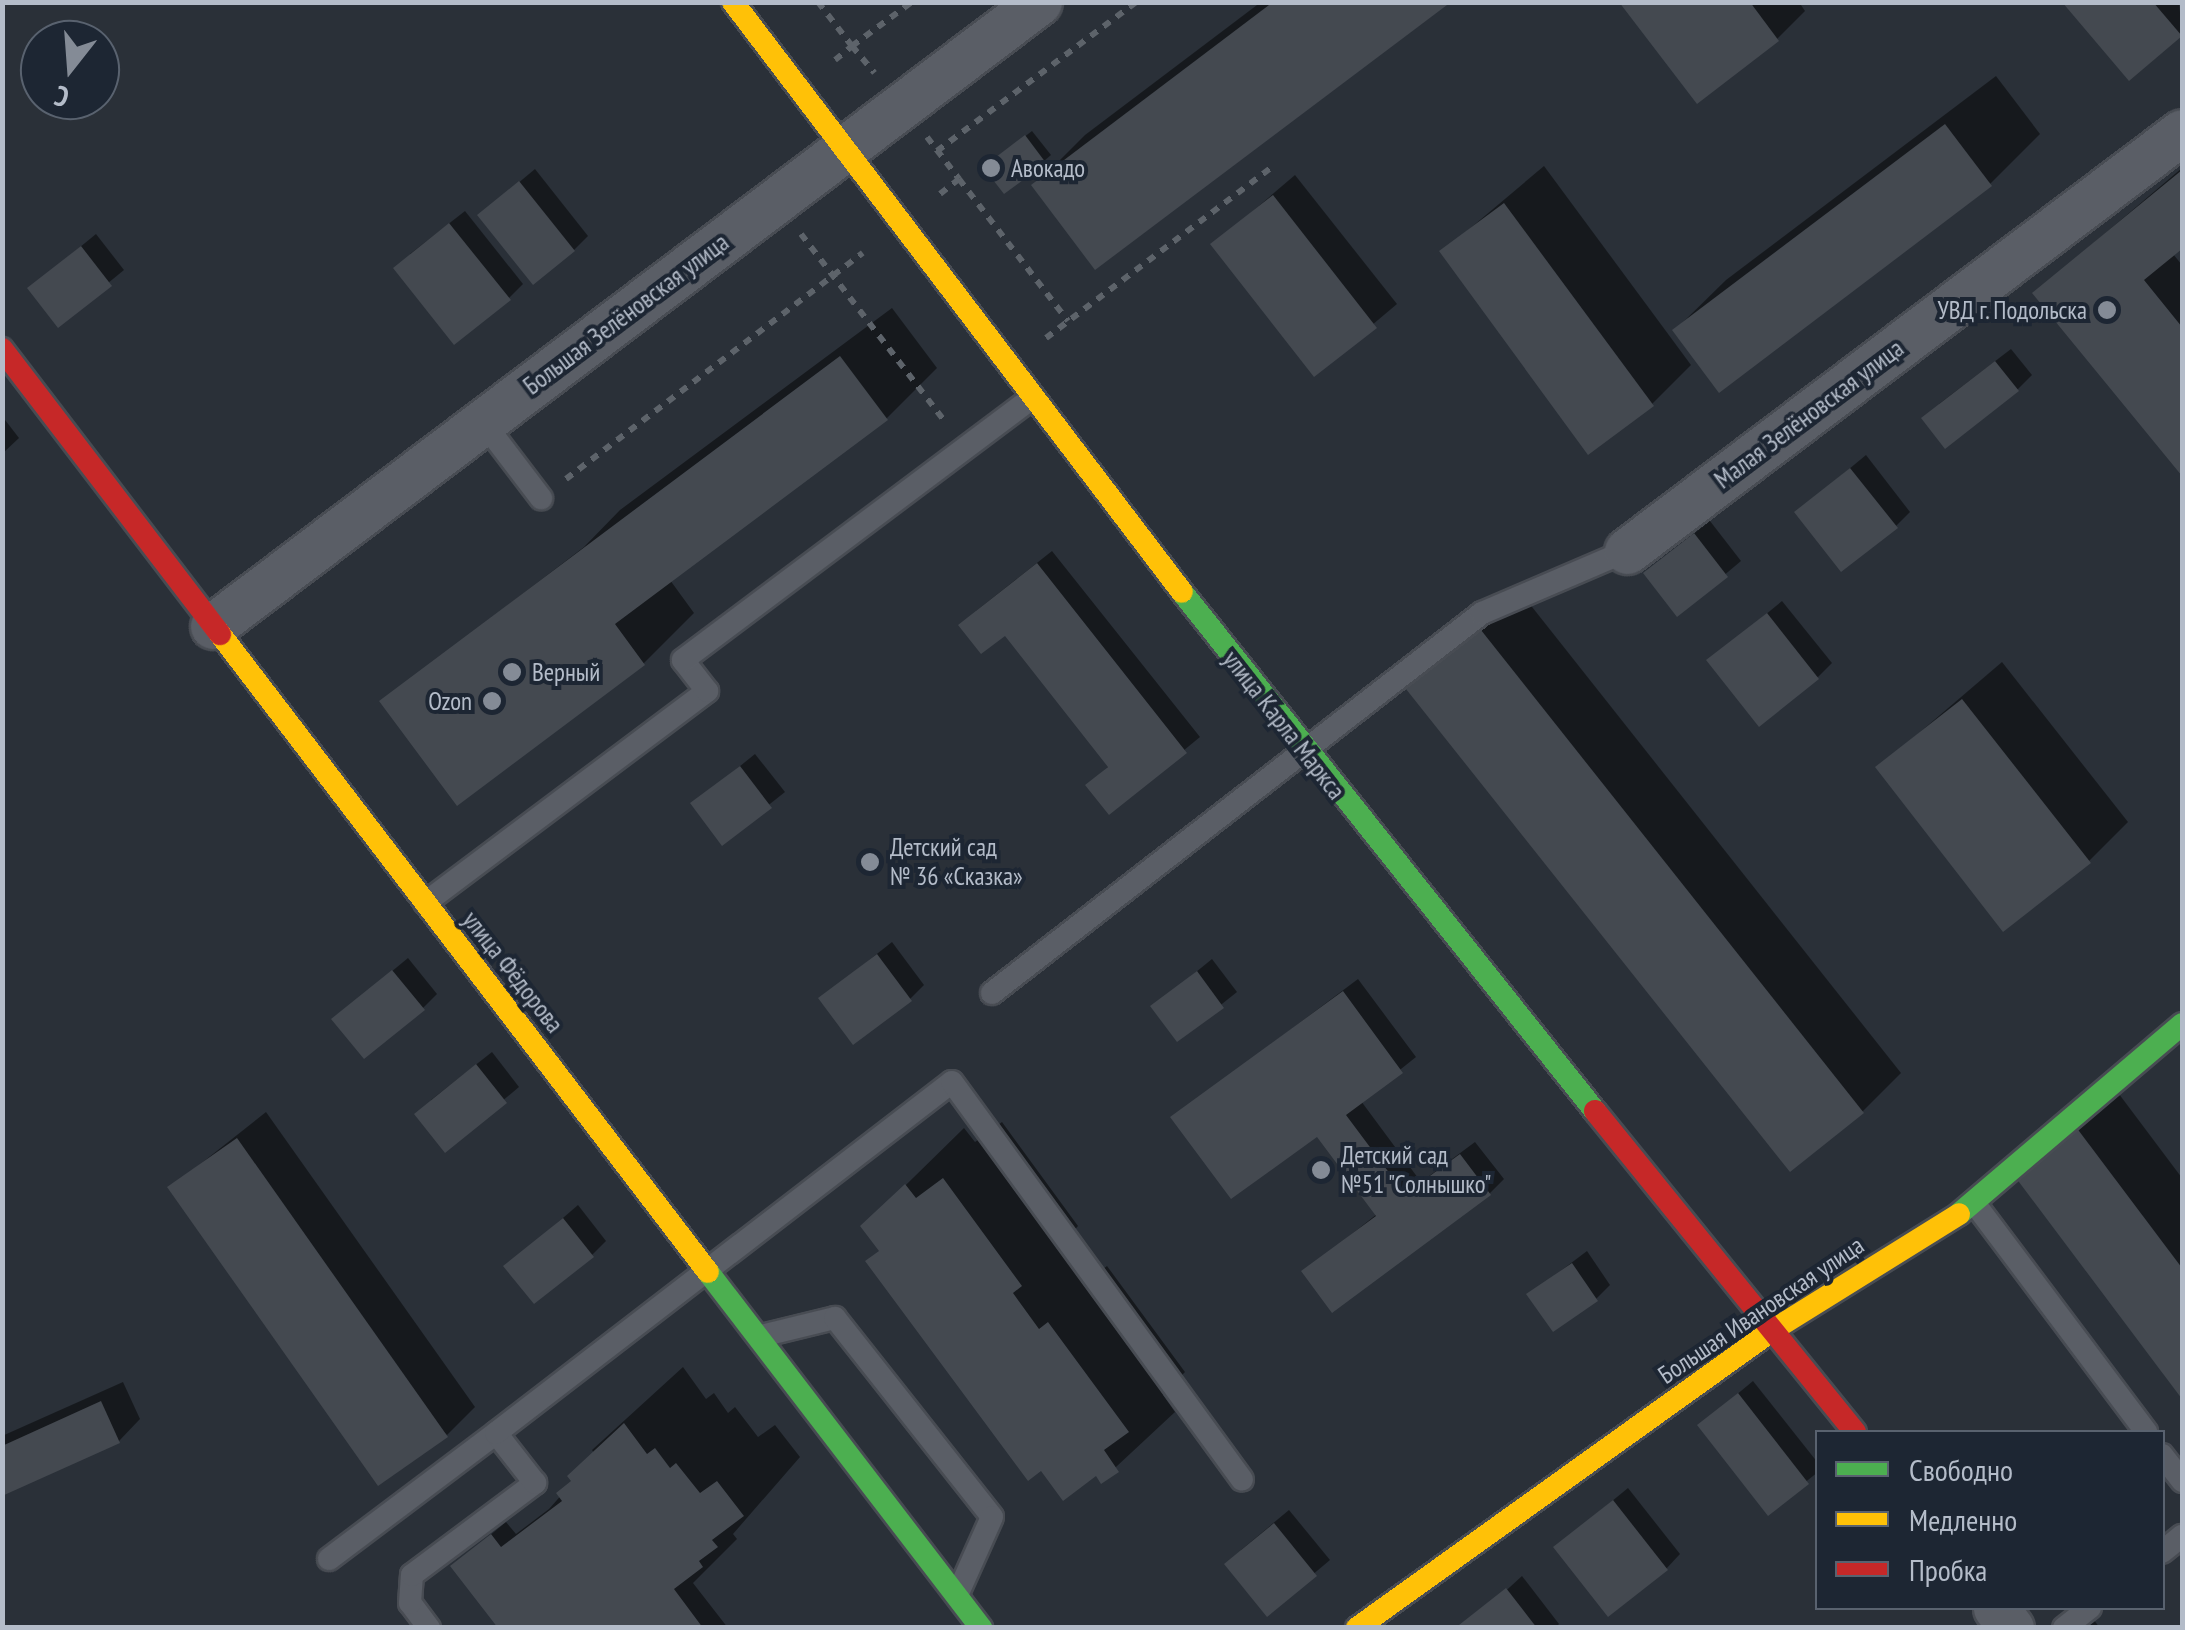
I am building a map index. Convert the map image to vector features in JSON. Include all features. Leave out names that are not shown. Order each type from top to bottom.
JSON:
[{"type":"street","name":"улица Карла Маркса","points":[[733,2],[1302,750],[1853,1430]]},
{"type":"street","name":"Большая Зелёновская улица","points":[[213,626],[1039,2]]},
{"type":"street","name":"Малая Зелёновская улица","points":[[1627,551],[2182,132]]},
{"type":"street","name":"улица Фёдорова","points":[[2,349],[981,1628]]},
{"type":"street","name":"Большая Ивановская улица","points":[[1356,1628],[1773,1330],[1974,1204],[2182,1024]]},
{"type":"lane","points":[[425,902],[706,691],[683,660],[1034,398]]},
{"type":"lane","points":[[483,422],[541,498]]},
{"type":"lane","points":[[992,993],[1482,612],[1627,551]]},
{"type":"lane","points":[[329,1558],[709,1273],[952,1082],[1242,1480]]},
{"type":"lane","points":[[1974,1204],[2144,1430]]},
{"type":"lane","points":[[758,1337],[835,1318],[992,1518],[956,1596]]},
{"type":"lane","points":[[429,1628],[410,1603],[412,1575],[534,1483],[496,1432]]},
{"type":"lane","points":[[2165,1459],[2182,1482]]},
{"type":"lane","points":[[2064,1628],[2087,1610]]},
{"type":"path","points":[[818,2],[852,46],[912,2]]},
{"type":"path","points":[[937,151],[1136,2]]},
{"type":"path","points":[[1009,366],[1272,168]]},
{"type":"path","points":[[959,179],[1068,321]]},
{"type":"path","points":[[776,201],[965,448]]},
{"type":"path","points":[[541,498],[833,276]]},
{"type":"building","points":[[1273,2],[1451,2],[1095,270],[1031,185]]},
{"type":"building","points":[[1619,2],[1750,2],[1779,41],[1697,104]]},
{"type":"building","points":[[2062,2],[2153,2],[2182,36],[2129,81]]},
{"type":"building","points":[[1945,124],[1992,186],[1719,393],[1672,330]]},
{"type":"building","points":[[1025,135],[1046,163],[1004,194],[983,167]]},
{"type":"building","name":"УВД г. Подольска","points":[[2182,170],[2182,249],[2144,280],[2182,327],[2182,476],[2032,293]]},
{"type":"building","points":[[519,181],[575,251],[533,285],[477,215]]},
{"type":"building","points":[[1273,195],[1377,328],[1314,377],[1210,244]]},
{"type":"building","points":[[1504,203],[1654,406],[1588,455],[1439,251]]},
{"type":"building","points":[[449,223],[511,300],[454,345],[393,268]]},
{"type":"building","points":[[81,246],[112,286],[58,328],[27,288]]},
{"type":"building","points":[[840,356],[888,420],[615,624],[645,665],[457,806],[379,701]]},
{"type":"building","points":[[1995,361],[2019,391],[1945,449],[1921,418]]},
{"type":"building","points":[[1850,468],[1898,528],[1841,572],[1794,512]]},
{"type":"building","points":[[1694,533],[1728,577],[1677,617],[1643,573]]},
{"type":"building","points":[[1037,563],[1187,753],[1109,815],[1085,785],[1108,767],[1005,636],[981,654],[958,625]]},
{"type":"building","points":[[1767,613],[1819,679],[1759,727],[1706,660]]},
{"type":"building","points":[[1477,625],[1864,1113],[1790,1172],[1402,684]]},
{"type":"building","points":[[1962,699],[2091,863],[2003,932],[1875,767]]},
{"type":"building","points":[[740,766],[772,808],[722,846],[690,803]]},
{"type":"building","points":[[877,954],[912,1001],[853,1045],[818,998]]},
{"type":"building","points":[[392,970],[425,1010],[364,1059],[331,1019]]},
{"type":"building","points":[[1197,971],[1224,1008],[1177,1042],[1150,1006]]},
{"type":"building","points":[[1343,991],[1403,1073],[1346,1115],[1405,1194],[1460,1154],[1491,1195],[1332,1313],[1301,1271],[1376,1216],[1317,1137],[1231,1199],[1170,1117]]},
{"type":"building","points":[[476,1064],[507,1103],[445,1153],[414,1114]]},
{"type":"building","points":[[2076,1127],[2182,1268],[2182,1399],[2013,1174]]},
{"type":"building","points":[[237,1138],[448,1437],[378,1486],[167,1187]]},
{"type":"building","points":[[943,1178],[1022,1286],[1013,1293],[1039,1329],[1048,1322],[1129,1432],[1104,1450],[1119,1472],[1101,1484],[1096,1476],[1063,1501],[1041,1471],[1028,1481],[865,1261],[879,1251],[860,1226],[905,1184],[916,1198]]},
{"type":"building","points":[[563,1218],[594,1257],[534,1304],[503,1266]]},
{"type":"building","points":[[1572,1263],[1598,1301],[1553,1332],[1526,1294]]},
{"type":"building","points":[[1738,1393],[1809,1484],[1768,1516],[1697,1425]]},
{"type":"building","points":[[101,1401],[120,1443],[2,1496],[2,1446]]},
{"type":"building","points":[[624,1423],[647,1454],[655,1448],[670,1468],[676,1463],[700,1493],[717,1481],[744,1516],[712,1540],[718,1547],[699,1561],[703,1567],[674,1589],[703,1628],[498,1628],[450,1566],[491,1534],[501,1547],[562,1501],[556,1493],[571,1481],[567,1476]]},
{"type":"building","points":[[1613,1500],[1668,1570],[1608,1617],[1553,1547]]},
{"type":"building","points":[[1274,1523],[1317,1576],[1267,1617],[1224,1564]]},
{"type":"building","points":[[1506,1588],[1537,1628],[1459,1625]]},
{"type":"traffic: fast","points":[[1182,592],[1595,1111]]},
{"type":"traffic: fast","points":[[1959,1214],[2182,1024]]},
{"type":"traffic: fast","points":[[708,1272],[981,1628]]},
{"type":"traffic: slow","points":[[733,2],[1182,592]]},
{"type":"traffic: slow","points":[[220,634],[708,1272]]},
{"type":"traffic: slow","points":[[1357,1628],[1773,1330],[1959,1214]]},
{"type":"traffic: jam","points":[[2,349],[220,634]]},
{"type":"traffic: jam","points":[[1595,1111],[1853,1430]]},
{"type":"place","name":"Авокадо","points":[[991,168]]},
{"type":"place","name":"УВД г. Подольска","points":[[2107,310]]},
{"type":"place","name":"Верный","points":[[512,672]]},
{"type":"place","name":"Ozon","points":[[492,701]]},
{"type":"place","name":"Детский сад № 36 «Сказка»","points":[[870,862]]},
{"type":"place","name":"Детский сад №51 \"Солнышко\"","points":[[1321,1170]]}]
